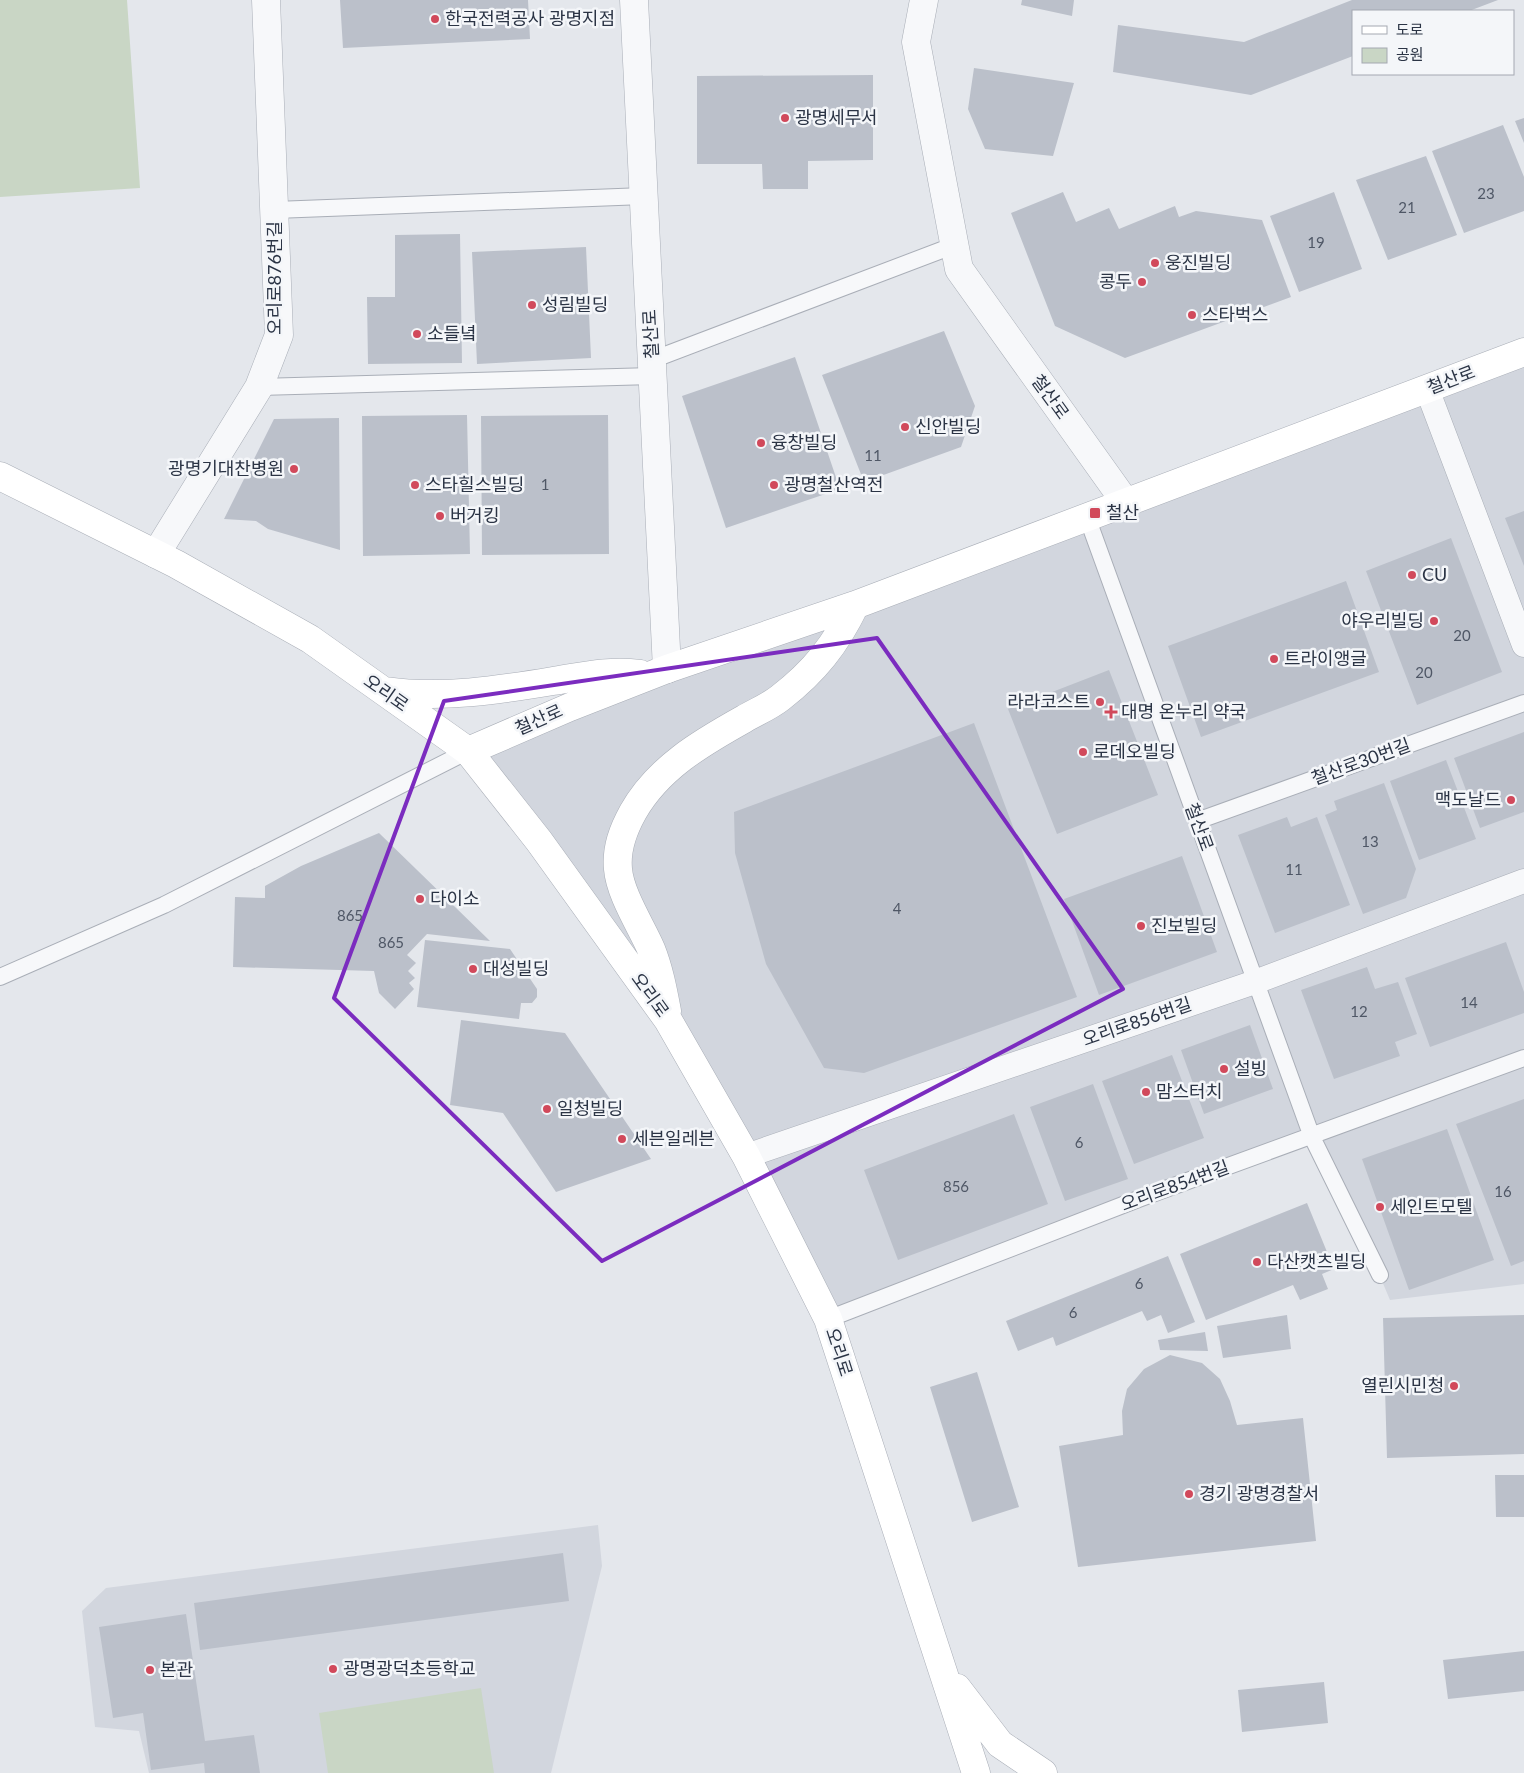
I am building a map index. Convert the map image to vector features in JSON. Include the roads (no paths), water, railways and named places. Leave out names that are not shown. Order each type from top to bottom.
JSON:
[{"type":"main road","name":"철산로","points":[[468,751],[570,707],[659,672],[855,605],[1524,352]]},
{"type":"main road","name":"오리로","points":[[1,477],[156,554],[310,639],[468,751],[539,841],[668,1020],[746,1156],[828,1319],[976,1773]]},
{"type":"main road","points":[[668,1020],[661,980],[652,951],[629,903],[618,871],[618,848],[626,824],[644,794],[660,775],[699,744],[779,699],[809,673],[840,636],[855,605]]},
{"type":"main road","points":[[384,691],[435,694],[523,686],[617,671],[659,672]]},
{"type":"main road","points":[[942,1668],[1000,1744],[1043,1773]]},
{"type":"street","name":"오리로876번길","points":[[156,554],[258,387],[279,335],[266,0]]},
{"type":"street","name":"철산로","points":[[634,0],[652,368],[659,672]]},
{"type":"street","name":"철산로","points":[[924,0],[916,42],[959,269],[1126,503]]},
{"type":"street","points":[[1427,389],[1524,645]]},
{"type":"street","name":"오리로856번길","points":[[746,1156],[1255,982],[1523,884]]},
{"type":"lane","points":[[275,210],[644,196]]},
{"type":"lane","points":[[258,387],[652,368],[954,246]]},
{"type":"lane","name":"철산로","points":[[1087,517],[1312,1137],[1380,1275]]},
{"type":"lane","name":"철산로30번길","points":[[1197,821],[1524,702]]},
{"type":"lane","points":[[0,977],[164,905],[468,751]]},
{"type":"lane","name":"오리로854번길","points":[[828,1319],[1141,1198],[1524,1058]]},
{"type":"place","name":"한국전력공사 광명지점","points":[[435,19]]},
{"type":"place","name":"광명세무서","points":[[785,118]]},
{"type":"place","name":"웅진빌딩","points":[[1155,263]]},
{"type":"place","name":"콩두","points":[[1142,282]]},
{"type":"place","name":"성림빌딩","points":[[532,305]]},
{"type":"place","name":"스타벅스","points":[[1192,315]]},
{"type":"place","name":"소들녘","points":[[417,334]]},
{"type":"place","name":"신안빌딩","points":[[905,427]]},
{"type":"place","name":"융창빌딩","points":[[761,443]]},
{"type":"place","name":"광명기대찬병원","points":[[294,469]]},
{"type":"place","name":"스타힐스빌딩","points":[[415,485]]},
{"type":"place","name":"광명철산역전","points":[[774,485]]},
{"type":"place","name":"철산","points":[[1095,513]]},
{"type":"place","name":"버거킹","points":[[440,516]]},
{"type":"place","name":"CU","points":[[1412,575]]},
{"type":"place","name":"야우리빌딩","points":[[1434,621]]},
{"type":"place","name":"트라이앵글","points":[[1274,659]]},
{"type":"place","name":"라라코스트","points":[[1100,702]]},
{"type":"place","name":"대명 온누리 약국","points":[[1111,712]]},
{"type":"place","name":"로데오빌딩","points":[[1083,752]]},
{"type":"place","name":"맥도날드","points":[[1511,800]]},
{"type":"place","name":"다이소","points":[[420,899]]},
{"type":"place","name":"진보빌딩","points":[[1141,926]]},
{"type":"place","name":"대성빌딩","points":[[473,969]]},
{"type":"place","name":"설빙","points":[[1224,1069]]},
{"type":"place","name":"맘스터치","points":[[1146,1092]]},
{"type":"place","name":"일청빌딩","points":[[547,1109]]},
{"type":"place","name":"세븐일레븐","points":[[622,1139]]},
{"type":"place","name":"세인트모텔","points":[[1380,1207]]},
{"type":"place","name":"다산캣츠빌딩","points":[[1257,1262]]},
{"type":"place","name":"열린시민청","points":[[1454,1386]]},
{"type":"place","name":"경기 광명경찰서","points":[[1189,1494]]},
{"type":"place","name":"광명광덕초등학교","points":[[333,1669]]},
{"type":"place","name":"본관","points":[[150,1670]]}]
